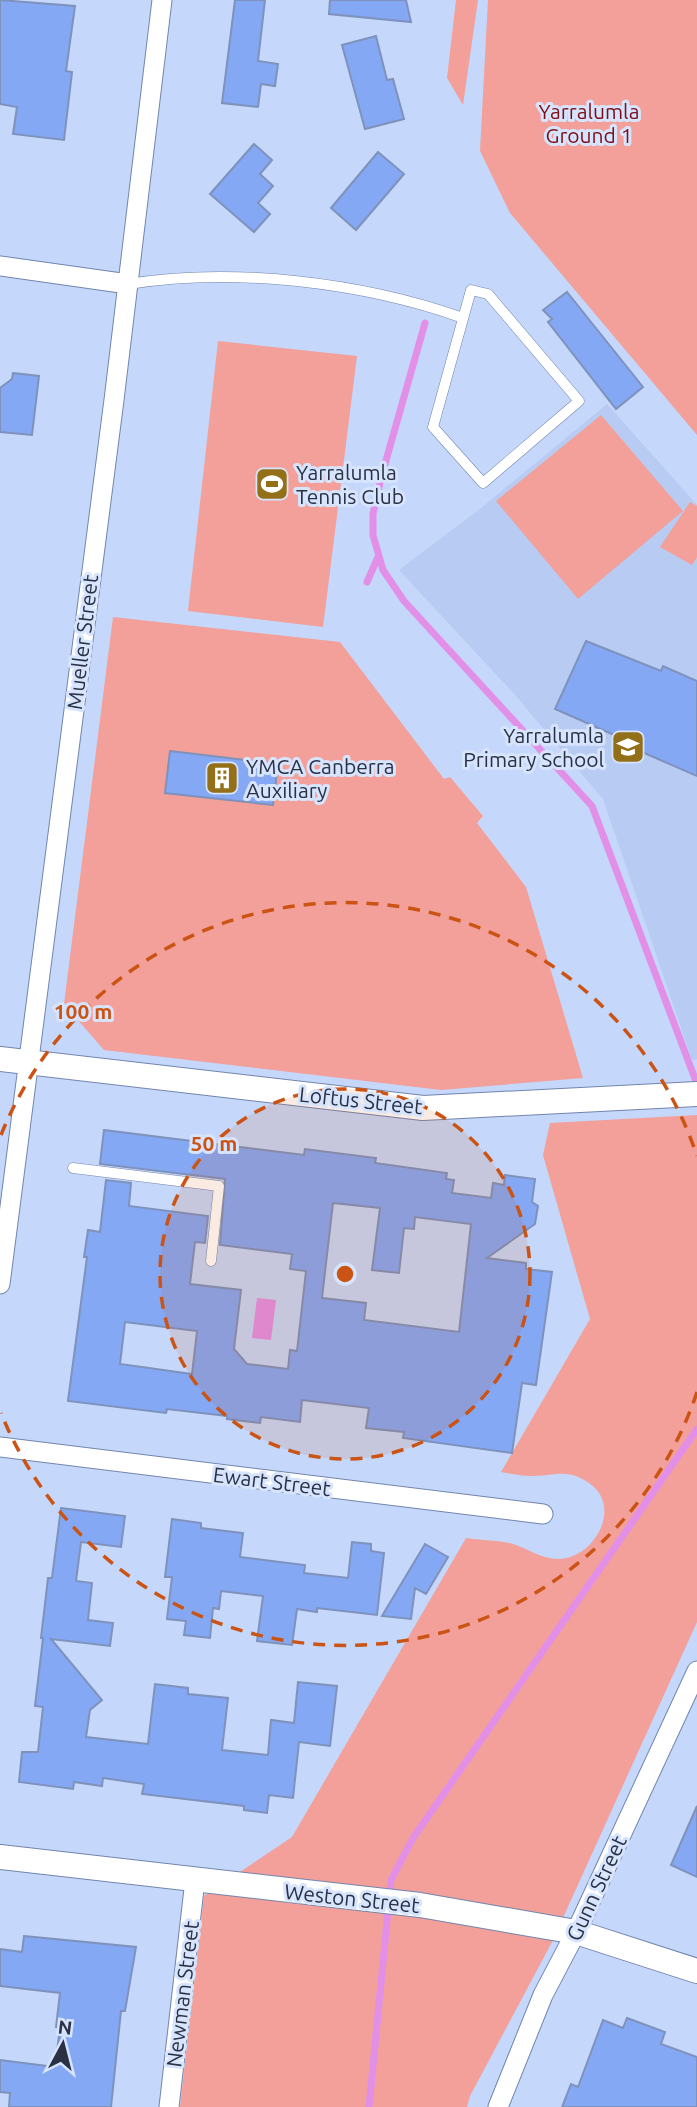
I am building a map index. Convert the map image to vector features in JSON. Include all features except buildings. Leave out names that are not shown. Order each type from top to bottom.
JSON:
[{"type":"street","name":"Mueller Street","points":[[0,1284],[162,0]]},
{"type":"street","points":[[0,265],[128,284]]},
{"type":"street","name":"Loftus Street","points":[[0,1059],[423,1108],[689,1095]]},
{"type":"street","name":"Ewart Street","points":[[0,1447],[543,1514]]},
{"type":"street","name":"Gunn Street","points":[[498,2107],[543,1995],[576,1932],[697,1671]]},
{"type":"street","name":"Weston Street","points":[[0,1857],[420,1905],[576,1932],[697,1971]]},
{"type":"street","name":"Newman Street","points":[[169,2107],[195,1880]]},
{"type":"lane","points":[[128,284],[203,276],[274,279],[411,301],[463,318]]},
{"type":"lane","points":[[471,290],[488,294],[579,401],[483,482],[433,427],[463,318],[471,290]]},
{"type":"lane","points":[[73,1168],[219,1186],[211,1261]]},
{"type":"shaded area","name":"Yarralumla Primary School","points":[[607,404],[697,505],[697,1059],[692,1060],[603,799],[515,695],[399,570],[481,508]]},
{"type":"shaded area","points":[[257,1298],[276,1300],[271,1340],[252,1338]]},
{"type":"green space","points":[[456,0],[478,0],[463,105],[447,78]]},
{"type":"green space","name":"Yarralumla Ground 1","points":[[488,0],[697,0],[697,435],[510,213],[480,151]]},
{"type":"green space","name":"Yarralumla Tennis Club","points":[[218,341],[357,356],[323,627],[188,611]]},
{"type":"green space","points":[[601,415],[683,511],[578,599],[496,501]]},
{"type":"green space","points":[[690,502],[697,506],[697,557],[692,565],[660,547]]},
{"type":"green space","points":[[113,617],[340,642],[444,779],[450,777],[483,816],[477,823],[526,887],[583,1078],[441,1090],[104,1050],[64,1004]]},
{"type":"green space","points":[[697,1115],[697,1622],[552,1942],[470,2096],[467,2107],[180,2107],[204,1896],[292,1837],[466,1538],[509,1543],[545,1557],[559,1559],[584,1550],[600,1529],[604,1504],[599,1493],[581,1478],[567,1474],[529,1476],[501,1472],[590,1319],[543,1155],[550,1123]]},
{"type":"waterway","points":[[425,323],[373,514],[373,535],[383,570],[404,601],[592,806],[697,1084]]},
{"type":"waterway","points":[[367,582],[378,557]]},
{"type":"waterway","points":[[369,2107],[391,1880],[413,1838],[697,1429]]},
{"type":"place","name":"Yarralumla Tennis Club","points":[[272,484]]},
{"type":"place","name":"Yarralumla Primary School","points":[[628,747]]},
{"type":"place","name":"YMCA Canberra Auxiliary","points":[[222,778]]}]
